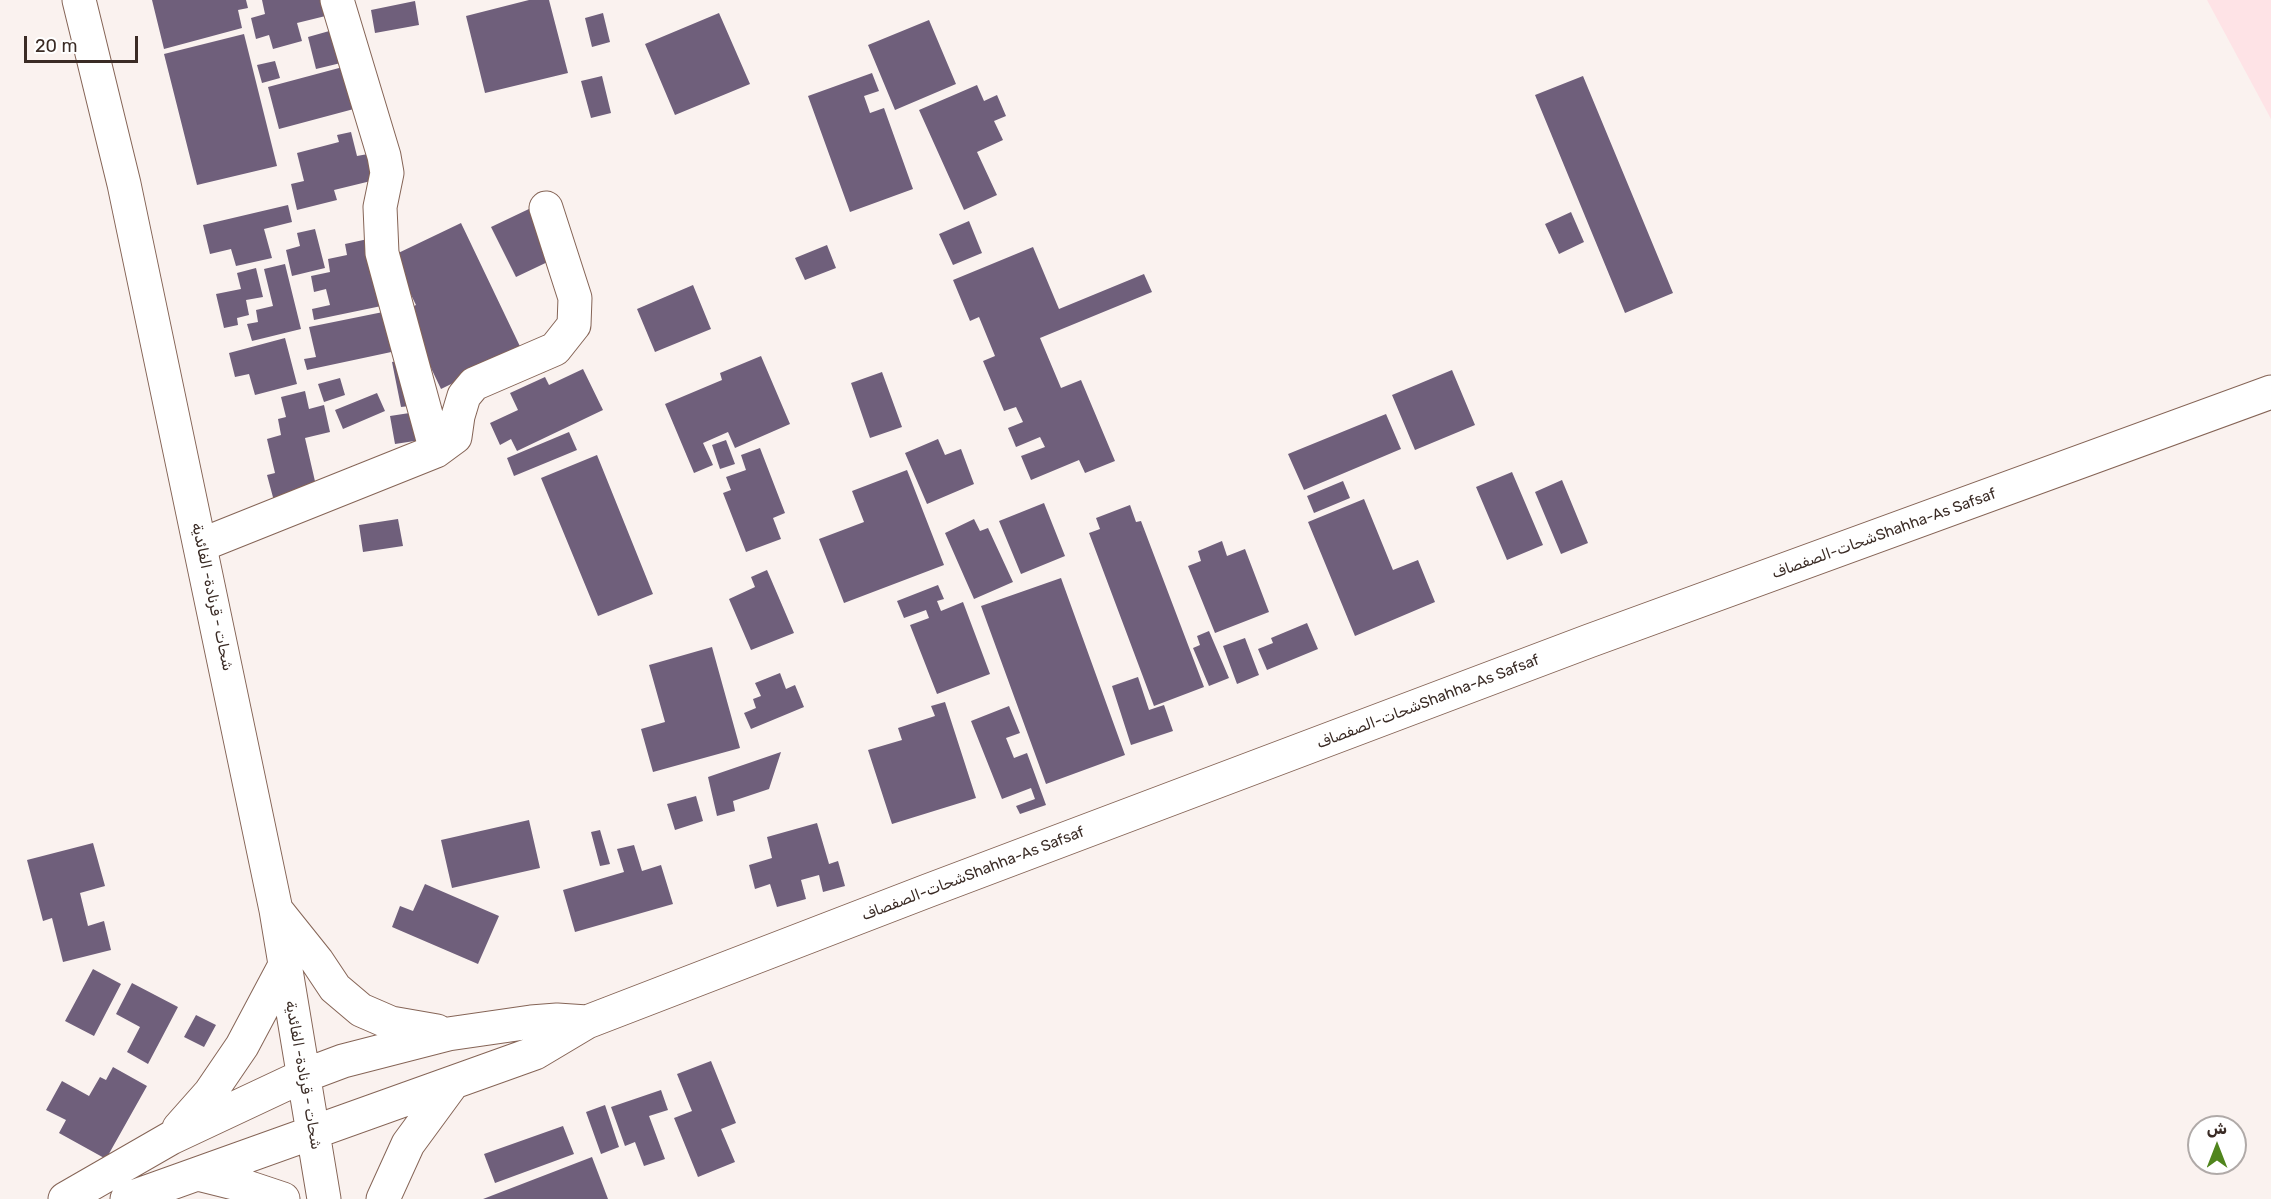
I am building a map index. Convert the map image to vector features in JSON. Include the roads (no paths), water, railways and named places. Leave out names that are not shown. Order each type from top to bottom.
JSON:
[{"type":"main road","name":"شحات - قرنادة- الفائدية","points":[[79,0],[124,184],[276,909],[324,1199]]},
{"type":"main road","points":[[337,0],[384,156],[387,172],[380,207],[382,253],[436,451]]},
{"type":"main road","points":[[201,545],[436,451],[454,437],[464,396],[474,384],[555,349],[574,325],[575,298],[546,208]]},
{"type":"main road","name":"شحات-الصفصافShahha-As Safsaf","points":[[127,1199],[535,1053],[587,1022],[1578,646],[2271,392]]},
{"type":"main road","points":[[276,909],[317,960],[336,988],[361,1010],[391,1023],[448,1034]]},
{"type":"main road","points":[[171,1138],[210,1093],[242,1046],[284,967]]},
{"type":"main road","name":"شحات-الصفصافShahha-As Safsaf","points":[[65,1199],[171,1138],[303,1076],[343,1060],[448,1034],[531,1022],[557,1020],[587,1022]]},
{"type":"main road","points":[[383,1199],[408,1144],[452,1084]]},
{"type":"main road","points":[[198,1174],[283,1199]]}]
